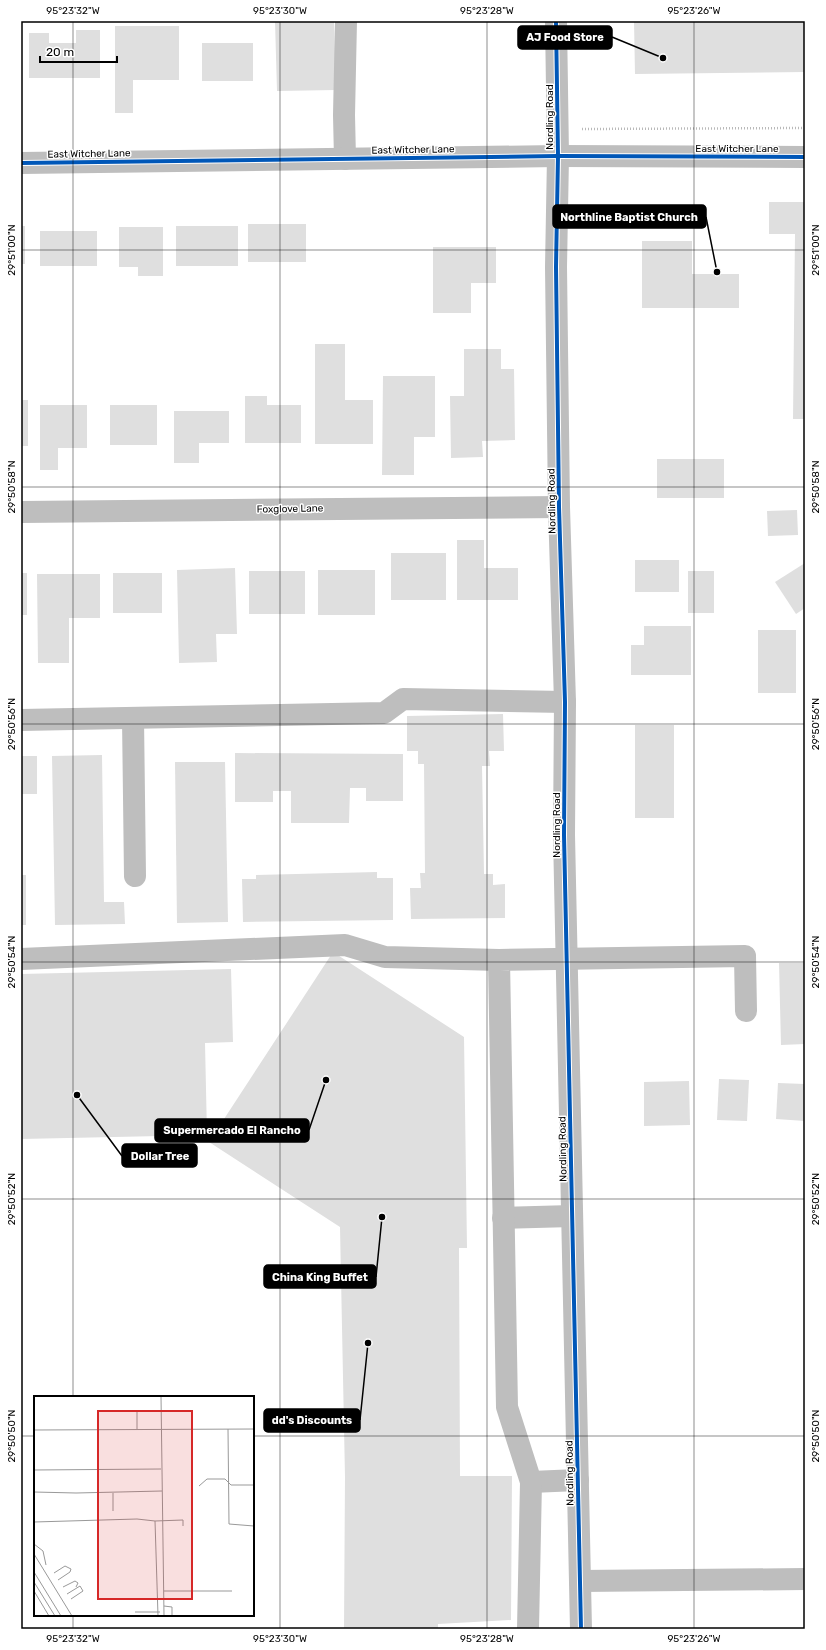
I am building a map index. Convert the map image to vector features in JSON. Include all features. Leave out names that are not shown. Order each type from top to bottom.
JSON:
[{"type":"street","points":[[345,159],[344,115],[346,21]]},
{"type":"street","name":"Nordling Road","points":[[556,21],[558,156],[556,267],[559,507],[565,702],[564,835],[568,959],[581,1629]]},
{"type":"street","name":"East Witcher Lane","points":[[21,163],[558,156],[805,157]]},
{"type":"street","name":"Foxglove Lane","points":[[21,512],[559,507]]},
{"type":"street","points":[[21,720],[384,714],[403,699],[565,702]]},
{"type":"street","points":[[133,718],[135,876]]},
{"type":"street","points":[[21,959],[345,945],[385,957],[499,960],[745,956],[746,1011]]},
{"type":"street","points":[[499,960],[506,1407],[532,1482],[528,1629]]},
{"type":"street","points":[[503,1218],[572,1216]]},
{"type":"street","points":[[532,1482],[578,1480]]},
{"type":"street","points":[[580,1581],[805,1579]]},
{"type":"path","points":[[580,129],[805,128]]},
{"type":"building","points":[[275,21],[334,21],[336,90],[277,91]]},
{"type":"building","points":[[634,21],[805,21],[805,72],[635,74]]},
{"type":"building","points":[[115,26],[179,26],[179,80],[133,80],[133,113],[115,113]]},
{"type":"building","points":[[76,30],[100,30],[100,78],[29,78],[29,33],[49,33],[49,43],[76,43]]},
{"type":"building","points":[[202,43],[253,43],[253,81],[202,81]]},
{"type":"building","points":[[769,202],[805,202],[805,419],[793,419],[795,234],[769,234]]},
{"type":"building","points":[[248,224],[306,224],[306,262],[248,262]]},
{"type":"building","points":[[21,226],[25,226],[25,264],[21,264]]},
{"type":"building","points":[[176,226],[238,226],[238,266],[176,266]]},
{"type":"building","points":[[119,227],[163,227],[163,276],[138,276],[138,267],[119,267]]},
{"type":"building","points":[[40,231],[97,231],[97,266],[40,266]]},
{"type":"building","points":[[642,241],[692,241],[692,274],[739,274],[739,308],[642,308]]},
{"type":"building","points":[[433,247],[496,247],[496,283],[471,283],[471,313],[433,313]]},
{"type":"building","points":[[315,344],[345,344],[345,400],[373,400],[373,444],[315,444]]},
{"type":"building","points":[[464,349],[501,349],[501,369],[514,369],[515,440],[482,441],[483,457],[451,458],[450,396],[464,396]]},
{"type":"building","points":[[383,376],[435,376],[435,437],[414,437],[414,475],[382,475]]},
{"type":"building","points":[[245,396],[267,396],[267,405],[301,405],[301,443],[245,443]]},
{"type":"building","points":[[21,400],[28,400],[28,446],[21,446]]},
{"type":"building","points":[[40,405],[87,405],[87,448],[58,448],[58,470],[40,470]]},
{"type":"building","points":[[110,405],[157,405],[157,445],[110,445]]},
{"type":"building","points":[[174,411],[229,411],[229,443],[199,443],[199,463],[174,463]]},
{"type":"building","points":[[657,459],[724,459],[724,498],[657,498]]},
{"type":"building","points":[[797,510],[798,535],[768,536],[767,511]]},
{"type":"building","points":[[457,540],[484,540],[484,568],[518,568],[518,600],[457,600]]},
{"type":"building","points":[[391,553],[446,553],[446,600],[391,600]]},
{"type":"building","points":[[635,560],[679,560],[679,592],[635,592]]},
{"type":"building","points":[[805,563],[805,608],[796,614],[775,582]]},
{"type":"building","points":[[235,568],[237,634],[216,634],[217,662],[179,663],[177,570]]},
{"type":"building","points":[[318,570],[375,570],[375,615],[318,615]]},
{"type":"building","points":[[249,571],[305,571],[305,614],[249,614]]},
{"type":"building","points":[[688,571],[714,571],[714,613],[688,613]]},
{"type":"building","points":[[21,573],[27,573],[27,615],[21,615]]},
{"type":"building","points":[[113,573],[162,573],[162,613],[113,613]]},
{"type":"building","points":[[37,574],[100,574],[100,618],[69,618],[69,663],[38,663]]},
{"type":"building","points":[[644,626],[691,626],[691,675],[631,675],[631,645],[644,645]]},
{"type":"building","points":[[758,630],[796,630],[796,693],[758,693]]},
{"type":"building","points":[[503,714],[504,751],[489,751],[490,766],[482,766],[484,874],[493,874],[493,885],[505,884],[505,918],[411,919],[410,888],[421,888],[420,873],[425,873],[424,764],[418,764],[418,751],[407,751],[407,716]]},
{"type":"building","points":[[635,725],[674,725],[674,818],[635,818]]},
{"type":"building","points":[[235,753],[403,754],[403,801],[366,801],[366,788],[350,788],[349,823],[291,823],[291,791],[273,791],[273,802],[235,802]]},
{"type":"building","points":[[102,755],[104,902],[124,902],[125,924],[55,925],[52,756]]},
{"type":"building","points":[[21,756],[37,756],[37,794],[21,794]]},
{"type":"building","points":[[175,762],[225,762],[228,922],[177,923]]},
{"type":"building","points":[[377,872],[377,878],[393,878],[393,920],[243,922],[242,879],[256,879],[256,875]]},
{"type":"building","points":[[21,875],[26,875],[26,925],[21,925]]},
{"type":"building","points":[[333,952],[464,1037],[467,1248],[459,1248],[460,1476],[512,1476],[511,1620],[438,1624],[438,1629],[344,1629],[345,1477],[340,1227],[209,1142]]},
{"type":"building","points":[[779,963],[805,963],[805,1044],[781,1045]]},
{"type":"building","points":[[231,969],[233,1042],[205,1043],[207,1135],[21,1139],[21,974]]},
{"type":"building","points":[[719,1079],[749,1080],[747,1121],[717,1120]]},
{"type":"building","points":[[689,1081],[690,1125],[644,1126],[644,1082]]},
{"type":"building","points":[[778,1083],[805,1084],[805,1121],[776,1119]]},
{"type":"cycle path","points":[[556,21],[558,156],[556,267],[559,507],[565,702],[564,835],[581,1629]]},
{"type":"cycle path","points":[[21,163],[558,156],[805,157]]},
{"type":"place","name":"AJ Food Store","points":[[663,58]]},
{"type":"place","name":"Northline Baptist Church","points":[[717,272]]},
{"type":"place","name":"Supermercado El Rancho","points":[[326,1080]]},
{"type":"place","name":"Dollar Tree","points":[[77,1095]]},
{"type":"place","name":"China King Buffet","points":[[382,1217]]},
{"type":"place","name":"dd's Discounts","points":[[368,1343]]}]
